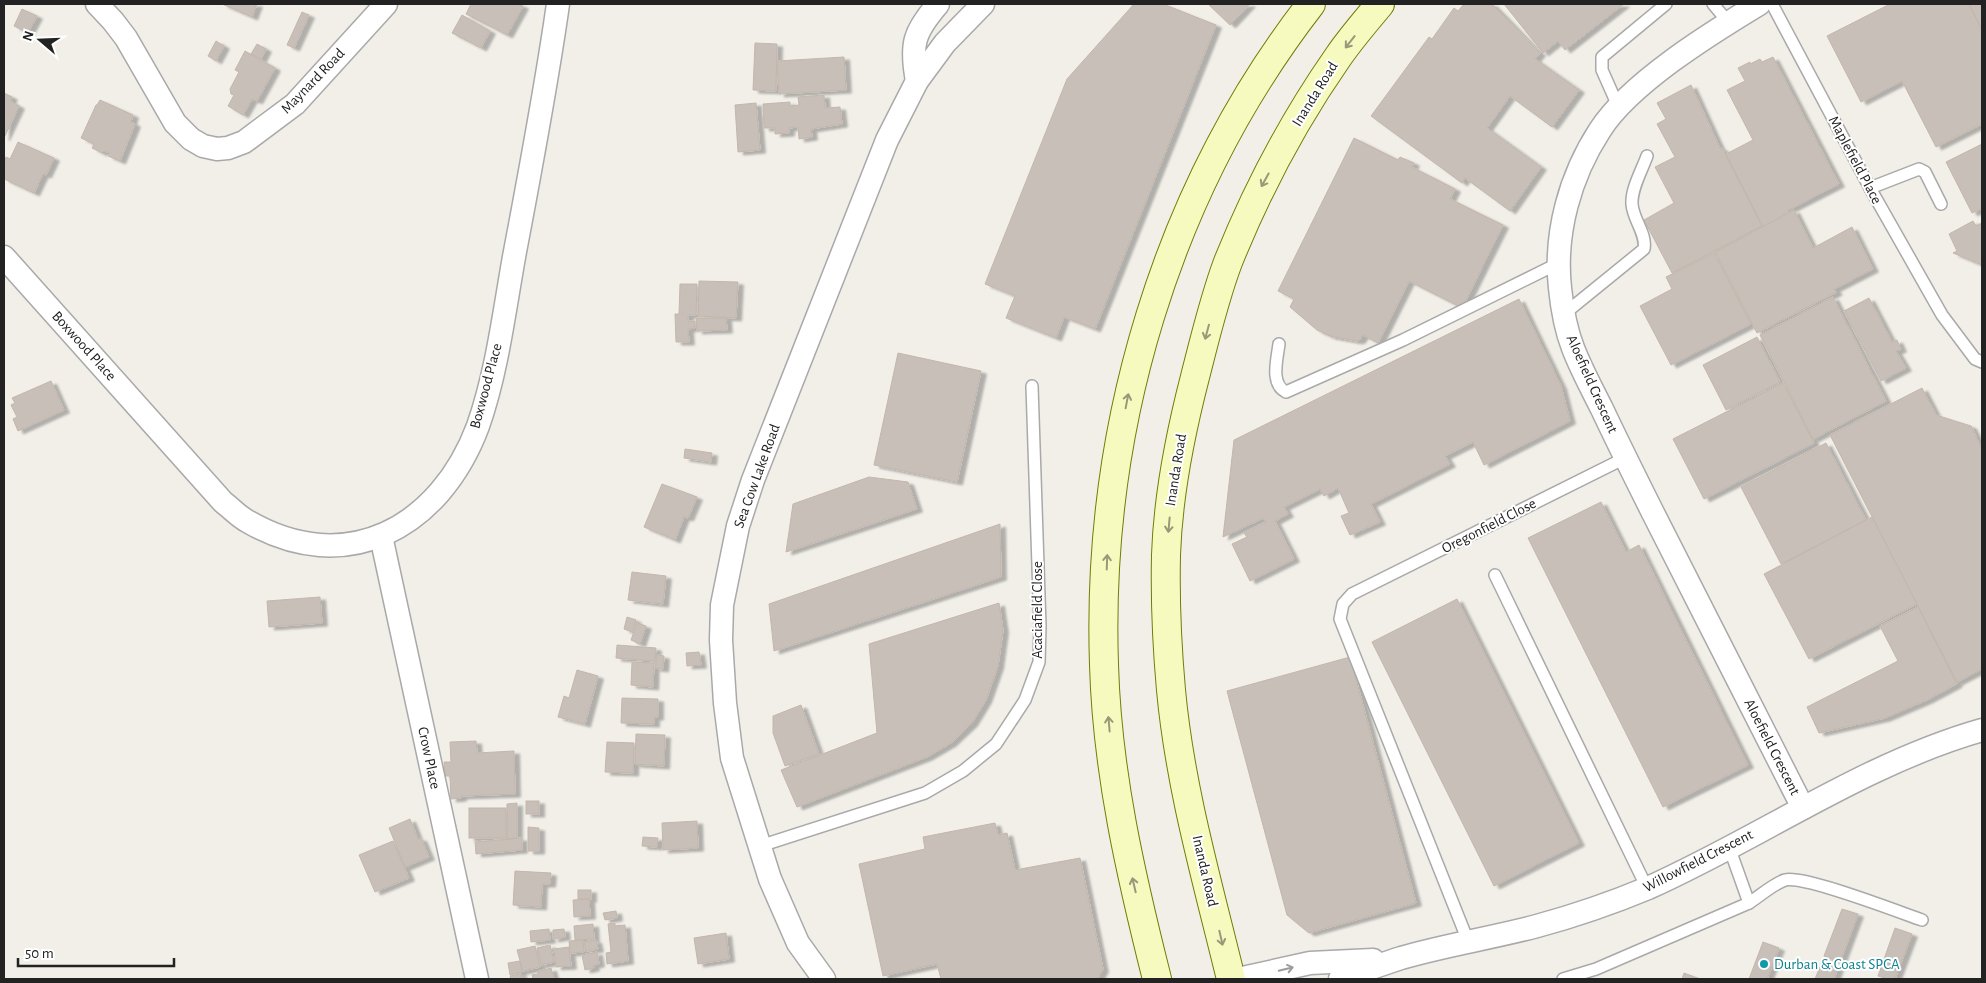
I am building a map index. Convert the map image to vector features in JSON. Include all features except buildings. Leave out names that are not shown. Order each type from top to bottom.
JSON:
[{"type":"main road","points":[[1157,979],[1118,806],[1104,664],[1108,531],[1115,473],[1128,396],[1153,305],[1174,245],[1207,170],[1243,101],[1292,28],[1311,4]]},
{"type":"main road","name":"Inanda Road","points":[[1231,979],[1200,850],[1181,760],[1171,691],[1167,624],[1166,554],[1174,472],[1207,329],[1228,264],[1253,206],[1297,122],[1339,55],[1380,4]]},
{"type":"street","name":"Maynard Road","points":[[97,4],[126,38],[175,123],[191,139],[203,146],[217,149],[228,148],[244,142],[295,104],[386,4]]},
{"type":"street","name":"Boxwood Place","points":[[4,257],[223,502],[246,520],[276,535],[307,544],[337,546],[366,541],[401,527],[422,510],[446,483],[462,460],[478,426],[499,342],[549,65],[558,4]]},
{"type":"street","points":[[917,81],[913,60],[917,34],[923,22],[938,4]]},
{"type":"street","name":"Sea Cow Lake Road","points":[[824,979],[798,943],[770,879],[732,758],[721,640],[722,605],[738,526],[753,480],[887,140],[917,81],[945,43],[983,4]]},
{"type":"street","name":"Aloefield Crescent","points":[[1759,4],[1648,80],[1618,106],[1600,129],[1583,161],[1570,193],[1561,231],[1559,263],[1564,314],[1572,347],[1625,458],[1803,808]]},
{"type":"street","name":"Crow Place","points":[[381,536],[477,979]]},
{"type":"street","name":"Willowfield Crescent","points":[[1340,979],[1401,958],[1555,920],[1647,888],[1803,808],[1926,748],[1982,730]]},
{"type":"street","name":"Willowfield Crescent","points":[[1238,979],[1310,963],[1401,958]]},
{"type":"lane","points":[[1618,106],[1602,70],[1602,57],[1666,4]]},
{"type":"lane","points":[[1713,4],[1729,23]]},
{"type":"lane","name":"Maplefield Place","points":[[1772,4],[1870,188],[1942,315],[1975,359],[1982,362]]},
{"type":"lane","points":[[1564,314],[1644,249],[1645,242],[1633,211],[1632,200],[1647,156]]},
{"type":"lane","points":[[1870,188],[1920,169],[1925,172],[1941,204]]},
{"type":"lane","points":[[1279,344],[1276,380],[1280,389],[1286,392],[1403,340],[1559,263]]},
{"type":"lane","name":"Acaciafield Close","points":[[760,846],[926,793],[963,771],[996,744],[1024,700],[1039,662],[1040,626],[1032,386]]},
{"type":"lane","name":"Oregonfield Close","points":[[1468,941],[1340,620],[1343,604],[1352,594],[1625,458]]},
{"type":"lane","points":[[1495,575],[1647,888]]},
{"type":"lane","points":[[1729,847],[1750,903]]},
{"type":"lane","points":[[1563,979],[1596,969],[1750,903],[1780,882],[1794,879],[1831,889],[1922,920]]},
{"type":"place","name":"Durban & Coast SPCA","points":[[1764,964]]}]
